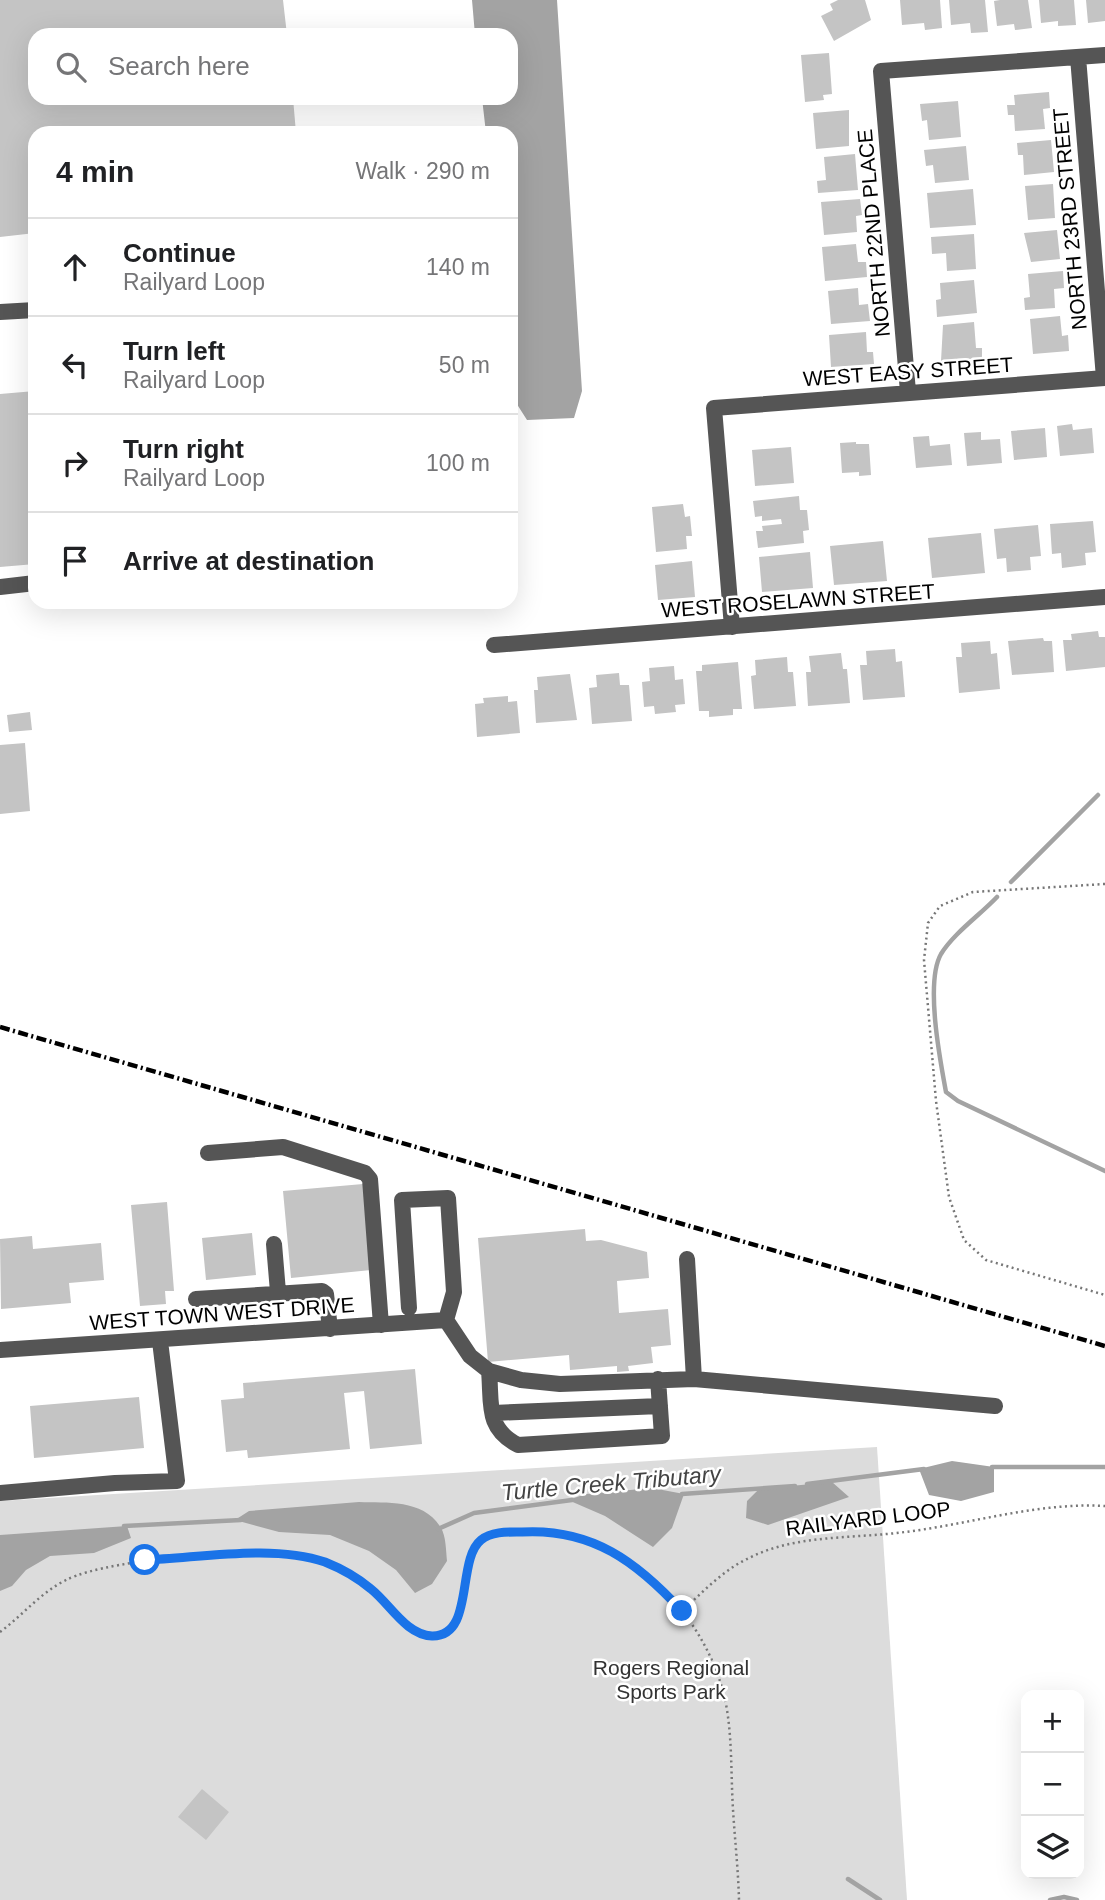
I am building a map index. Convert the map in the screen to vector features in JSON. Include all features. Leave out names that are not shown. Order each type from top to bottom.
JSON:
[{"type":"street","points":[[1078,57],[1105,55]]},
{"type":"street","name":"NORTH 22ND PLACE","points":[[908,392],[881,71],[1078,57]]},
{"type":"street","name":"NORTH 23RD STREET","points":[[1078,57],[1104,378]]},
{"type":"street","points":[[0,312],[28,310]]},
{"type":"street","name":"WEST EASY STREET","points":[[732,627],[714,408],[1104,378]]},
{"type":"street","points":[[0,587],[28,584]]},
{"type":"street","name":"WEST ROSELAWN STREET","points":[[494,645],[1105,597]]},
{"type":"street","points":[[208,1153],[283,1147],[365,1173],[370,1179],[381,1325]]},
{"type":"street","points":[[409,1308],[402,1200],[448,1198],[454,1292],[446,1320],[459,1345],[489,1371],[521,1380],[561,1384],[694,1379],[995,1406]]},
{"type":"street","points":[[274,1244],[278,1292]]},
{"type":"street","points":[[687,1259],[694,1379]]},
{"type":"street","points":[[196,1299],[321,1291],[326,1294],[330,1329]]},
{"type":"street","name":"WEST TOWN WEST DRIVE","points":[[0,1350],[446,1320]]},
{"type":"street","points":[[0,1493],[115,1483],[177,1482],[160,1341]]},
{"type":"street","points":[[489,1371],[494,1428],[503,1438],[518,1446],[662,1436],[658,1380]]},
{"type":"street","points":[[493,1413],[660,1406]]},
{"type":"path","points":[[1105,884],[973,892],[940,906],[928,923],[924,960],[936,1101],[949,1197],[964,1240],[986,1260],[1105,1295]]},
{"type":"path","name":"RAILYARD LOOP","points":[[682,1611],[723,1575],[748,1558],[777,1547],[807,1541],[905,1532],[1047,1508],[1105,1506]]},
{"type":"path","points":[[0,1632],[47,1591],[85,1571],[124,1562],[240,1555],[293,1556],[325,1562],[369,1587],[412,1629],[435,1636],[447,1633],[456,1622],[462,1608],[466,1570],[472,1550],[480,1541],[489,1535],[544,1531],[571,1535],[631,1561],[682,1611],[713,1660],[724,1694],[739,1900]]},
{"type":"green space","name":"Rogers Regional Sports Park","points":[[877,1447],[907,1900],[0,1900],[0,1501]]},
{"type":"shaded area","points":[[472,0],[557,0],[582,391],[574,418],[527,420],[518,406],[518,126],[485,126],[483,105],[518,105],[518,28],[474,28]]},
{"type":"shaded area","points":[[952,1461],[994,1467],[994,1492],[961,1501],[929,1495],[919,1469]]},
{"type":"shaded area","points":[[832,1482],[849,1497],[768,1525],[746,1518],[747,1501],[759,1489]]},
{"type":"shaded area","points":[[652,1488],[684,1494],[672,1528],[653,1547],[605,1516],[568,1500],[586,1494]]},
{"type":"shaded area","points":[[359,1502],[404,1504],[425,1512],[434,1519],[444,1535],[447,1561],[432,1584],[415,1593],[396,1570],[369,1551],[330,1535],[279,1532],[235,1520],[249,1511]]},
{"type":"shaded area","points":[[127,1526],[131,1538],[94,1553],[50,1556],[26,1570],[12,1586],[0,1591],[0,1535]]},
{"type":"building","points":[[0,0],[283,0],[286,28],[28,28],[28,105],[294,105],[295,126],[28,126],[28,234],[0,237]]},
{"type":"building","points":[[838,0],[865,0],[871,20],[834,41],[821,16],[833,10],[830,4]]},
{"type":"building","points":[[900,0],[940,0],[942,28],[925,30],[924,23],[902,25]]},
{"type":"building","points":[[949,0],[985,0],[988,32],[971,33],[970,23],[951,25]]},
{"type":"building","points":[[1028,0],[1032,28],[1015,30],[1014,24],[997,26],[994,1]]},
{"type":"building","points":[[1039,0],[1074,0],[1076,25],[1058,26],[1058,21],[1041,23]]},
{"type":"building","points":[[1086,0],[1105,0],[1105,21],[1088,23]]},
{"type":"building","points":[[829,53],[832,94],[823,95],[824,100],[805,102],[801,55]]},
{"type":"building","points":[[1049,92],[1050,108],[1043,109],[1045,129],[1015,131],[1014,115],[1008,115],[1007,105],[1015,105],[1014,95]]},
{"type":"building","points":[[958,101],[961,137],[929,140],[927,120],[922,121],[920,104]]},
{"type":"building","points":[[849,110],[849,146],[816,149],[813,113]]},
{"type":"building","points":[[1051,140],[1054,172],[1024,175],[1023,155],[1018,155],[1017,143]]},
{"type":"building","points":[[966,146],[969,180],[935,183],[933,165],[926,166],[924,150]]},
{"type":"building","points":[[855,154],[858,190],[818,193],[817,181],[826,180],[824,157]]},
{"type":"building","points":[[1053,184],[1055,218],[1028,220],[1025,186]]},
{"type":"building","points":[[973,189],[976,225],[930,228],[927,193]]},
{"type":"building","points":[[860,199],[862,215],[856,216],[857,232],[824,235],[821,202]]},
{"type":"building","points":[[1057,230],[1060,259],[1031,262],[1024,233]]},
{"type":"building","points":[[974,234],[976,269],[947,271],[946,253],[932,254],[931,237]]},
{"type":"building","points":[[856,244],[858,262],[866,262],[867,277],[825,281],[822,247]]},
{"type":"building","points":[[1063,271],[1064,288],[1054,289],[1055,308],[1025,310],[1024,298],[1030,297],[1028,274]]},
{"type":"building","points":[[974,280],[977,313],[937,317],[936,300],[941,299],[940,283]]},
{"type":"building","points":[[858,288],[859,305],[868,304],[870,321],[831,324],[828,291]]},
{"type":"building","points":[[1060,316],[1062,336],[1068,335],[1069,351],[1033,354],[1030,319]]},
{"type":"building","points":[[974,322],[976,348],[982,348],[982,358],[941,361],[943,325]]},
{"type":"building","points":[[866,332],[867,352],[873,352],[874,364],[831,367],[829,335]]},
{"type":"building","points":[[28,392],[28,565],[0,567],[0,394]]},
{"type":"building","points":[[1072,424],[1073,430],[1092,428],[1094,453],[1060,456],[1057,426]]},
{"type":"building","points":[[1045,428],[1047,457],[1014,460],[1011,431]]},
{"type":"building","points":[[981,432],[981,440],[1000,439],[1002,463],[967,466],[964,433]]},
{"type":"building","points":[[929,436],[930,446],[950,444],[952,465],[916,468],[913,437]]},
{"type":"building","points":[[840,443],[869,444],[871,475],[859,476],[859,472],[842,473]]},
{"type":"building","points":[[791,447],[794,483],[755,486],[752,450]]},
{"type":"building","points":[[799,496],[800,510],[807,510],[809,530],[803,531],[804,543],[758,548],[756,531],[763,531],[762,526],[782,524],[781,519],[762,521],[762,516],[755,517],[753,501]]},
{"type":"building","points":[[683,504],[685,517],[690,516],[692,536],[686,536],[687,549],[656,552],[652,507]]},
{"type":"building","points":[[1093,521],[1096,552],[1085,553],[1086,565],[1062,568],[1061,553],[1052,554],[1050,524]]},
{"type":"building","points":[[1038,525],[1041,556],[1030,557],[1031,570],[1007,572],[1006,558],[997,559],[994,529]]},
{"type":"building","points":[[981,533],[985,573],[932,578],[928,538]]},
{"type":"building","points":[[883,541],[887,581],[834,585],[830,546]]},
{"type":"building","points":[[810,552],[813,588],[762,592],[759,557]]},
{"type":"building","points":[[692,561],[695,597],[658,600],[655,565]]},
{"type":"building","points":[[1098,631],[1099,637],[1105,637],[1105,667],[1066,671],[1063,640],[1072,640],[1071,634]]},
{"type":"building","points":[[1043,638],[1044,641],[1052,641],[1054,672],[1012,675],[1008,641]]},
{"type":"building","points":[[990,641],[991,654],[997,653],[1000,689],[959,693],[956,657],[962,657],[961,643]]},
{"type":"building","points":[[895,649],[896,662],[902,661],[905,697],[863,700],[860,665],[867,665],[866,651]]},
{"type":"building","points":[[841,653],[843,669],[847,669],[850,703],[808,706],[806,672],[811,672],[809,656]]},
{"type":"building","points":[[787,657],[788,672],[793,672],[796,706],[754,709],[751,676],[756,675],[755,660]]},
{"type":"building","points":[[738,662],[742,709],[733,709],[733,715],[709,717],[709,711],[699,711],[696,671],[702,671],[702,665]]},
{"type":"building","points":[[674,666],[675,680],[683,679],[685,704],[675,705],[676,712],[655,714],[654,706],[644,707],[642,682],[650,681],[649,668]]},
{"type":"building","points":[[619,673],[620,685],[629,685],[632,721],[592,724],[589,688],[597,687],[596,675]]},
{"type":"building","points":[[570,674],[577,720],[536,723],[534,690],[538,690],[537,677]]},
{"type":"building","points":[[508,696],[508,702],[517,701],[520,733],[477,737],[475,704],[484,703],[483,698]]},
{"type":"building","points":[[30,712],[32,730],[9,732],[7,715]]},
{"type":"building","points":[[25,743],[30,811],[0,814],[0,745]]},
{"type":"building","points":[[363,1184],[371,1270],[291,1278],[283,1191]]},
{"type":"building","points":[[167,1202],[174,1291],[165,1291],[166,1304],[140,1306],[131,1205]]},
{"type":"building","points":[[585,1229],[586,1241],[601,1240],[647,1252],[649,1278],[617,1281],[619,1313],[668,1309],[671,1345],[651,1347],[653,1363],[628,1366],[629,1371],[617,1372],[617,1366],[570,1370],[569,1355],[488,1362],[478,1238]]},
{"type":"building","points":[[252,1233],[256,1275],[206,1280],[202,1238]]},
{"type":"building","points":[[32,1236],[33,1249],[101,1243],[104,1280],[69,1283],[71,1303],[1,1309],[0,1239]]},
{"type":"building","points":[[415,1369],[422,1444],[370,1449],[364,1391],[344,1393],[350,1449],[248,1458],[247,1450],[226,1452],[221,1400],[244,1398],[243,1383]]},
{"type":"building","points":[[139,1397],[144,1448],[34,1458],[30,1406]]},
{"type":"building","points":[[202,1789],[229,1812],[206,1840],[178,1817]]},
{"type":"waterway","points":[[1011,882],[1098,795]]},
{"type":"waterway","points":[[997,897],[953,939],[941,954],[936,967],[935,1021],[946,1092],[958,1101],[1105,1171]]},
{"type":"waterway","name":"Turtle Creek Tributary","points":[[992,1467],[1105,1467]]},
{"type":"waterway","name":"Turtle Creek Tributary","points":[[807,1484],[924,1469]]},
{"type":"waterway","name":"Turtle Creek Tributary","points":[[682,1494],[795,1486]]},
{"type":"waterway","name":"Turtle Creek Tributary","points":[[438,1529],[474,1513],[572,1500]]},
{"type":"waterway","name":"Turtle Creek Tributary","points":[[124,1526],[241,1520]]},
{"type":"waterway","points":[[848,1879],[880,1900]]},
{"type":"waterway","points":[[1050,1900],[1064,1897],[1077,1900]]},
{"type":"railway","points":[[0,1027],[1105,1346]]},
{"type":"route","points":[[145,1560],[240,1555],[293,1556],[325,1562],[369,1587],[412,1629],[435,1636],[447,1633],[456,1622],[462,1608],[466,1570],[472,1550],[480,1541],[489,1535],[544,1531],[571,1535],[600,1545],[631,1561],[682,1611]]}]
